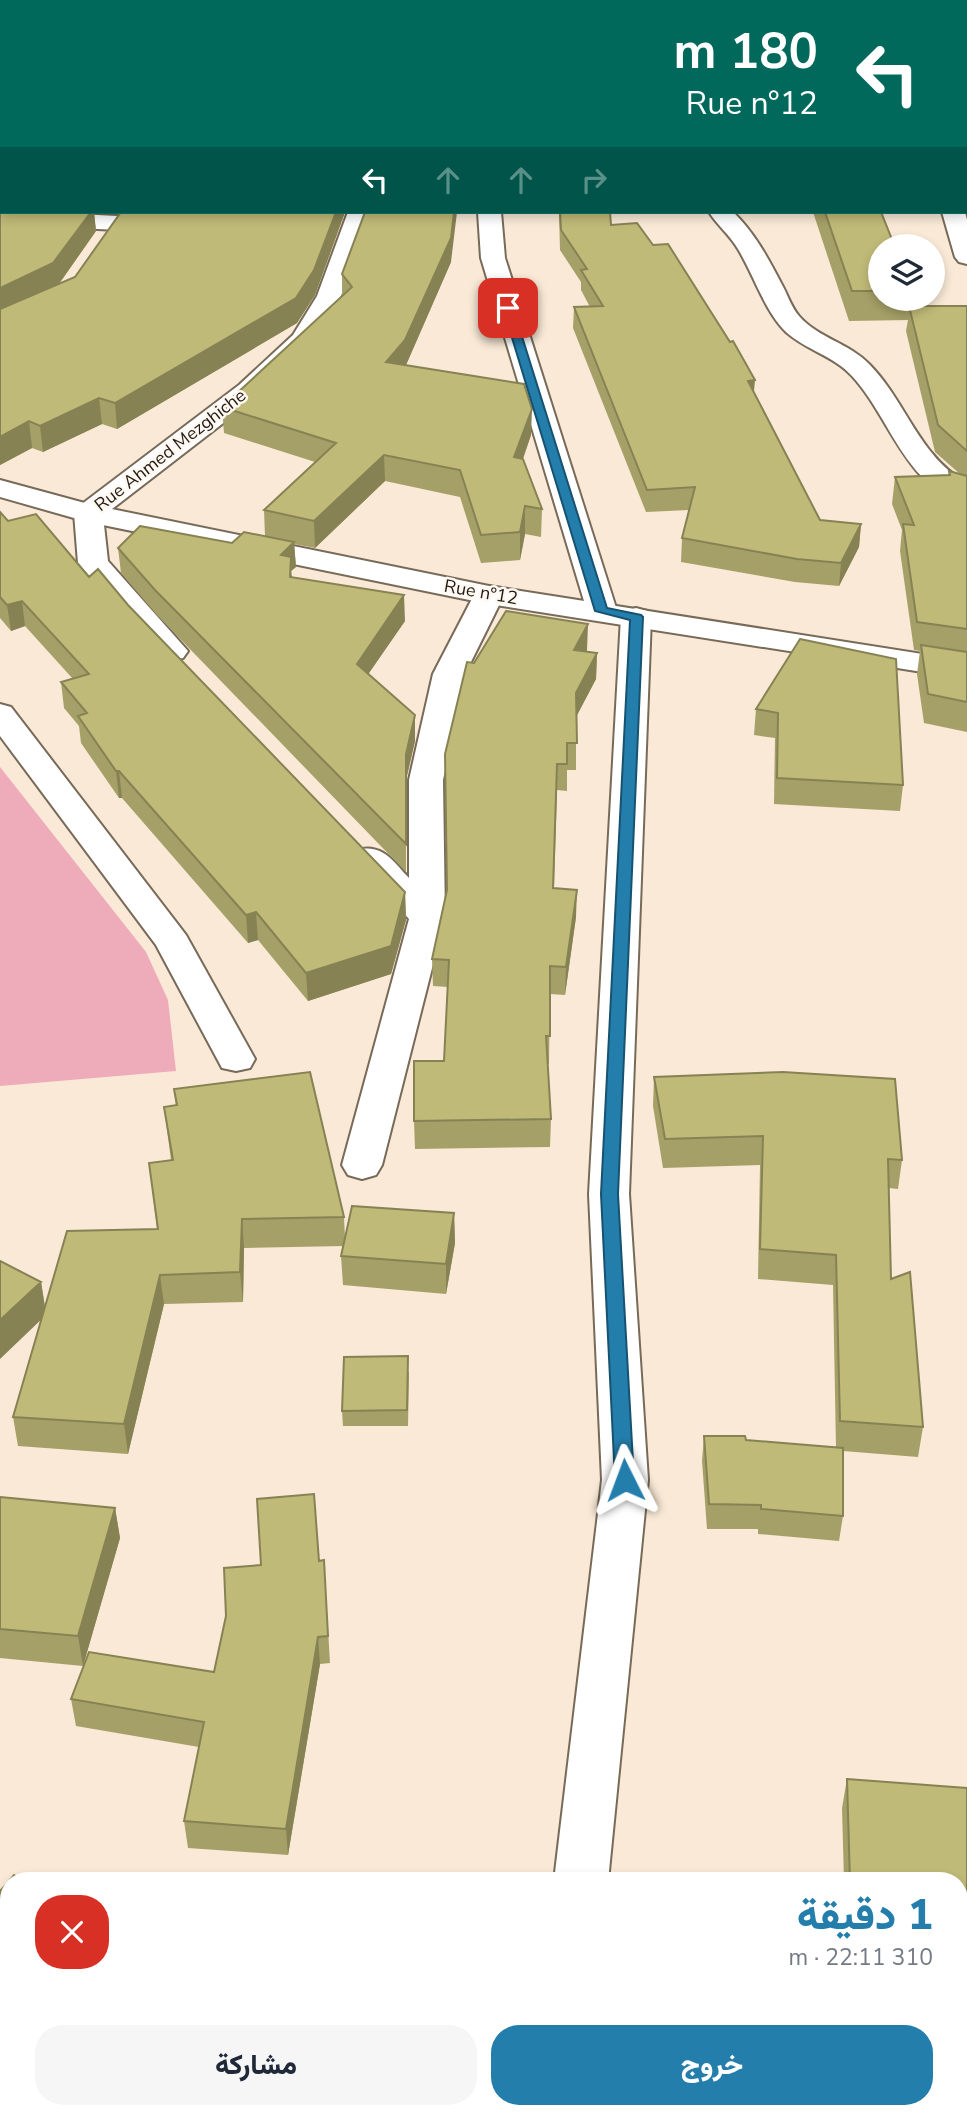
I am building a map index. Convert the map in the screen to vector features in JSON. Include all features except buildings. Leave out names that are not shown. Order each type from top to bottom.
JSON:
[{"type":"street","name":"Rue Ahmed Mezghiche","points":[[88,513],[248,391],[303,339],[330,296],[359,214]]},
{"type":"street","points":[[489,214],[493,258],[619,614],[609,1194],[625,1480],[581,1872]]},
{"type":"street","points":[[722,214],[736,226],[788,318],[809,339],[844,356],[862,371],[928,470],[947,486],[967,495]]},
{"type":"street","points":[[954,214],[967,257]]},
{"type":"street","points":[[0,217],[121,218]]},
{"type":"street","points":[[103,244],[121,218]]},
{"type":"street","name":"Rue n°12","points":[[0,488],[88,513],[489,595],[967,670]]},
{"type":"street","points":[[88,513],[93,563],[192,672]]},
{"type":"street","points":[[362,1165],[427,917],[426,780],[449,674],[489,595]]},
{"type":"street","points":[[0,714],[173,943],[236,1059]]},
{"type":"street","points":[[352,838],[427,917]]},
{"type":"shaded area","points":[[0,767],[146,952],[168,1000],[176,1071],[0,1086]]},
{"type":"route","points":[[508,308],[602,611],[636,617],[609,1194],[625,1480]]}]
